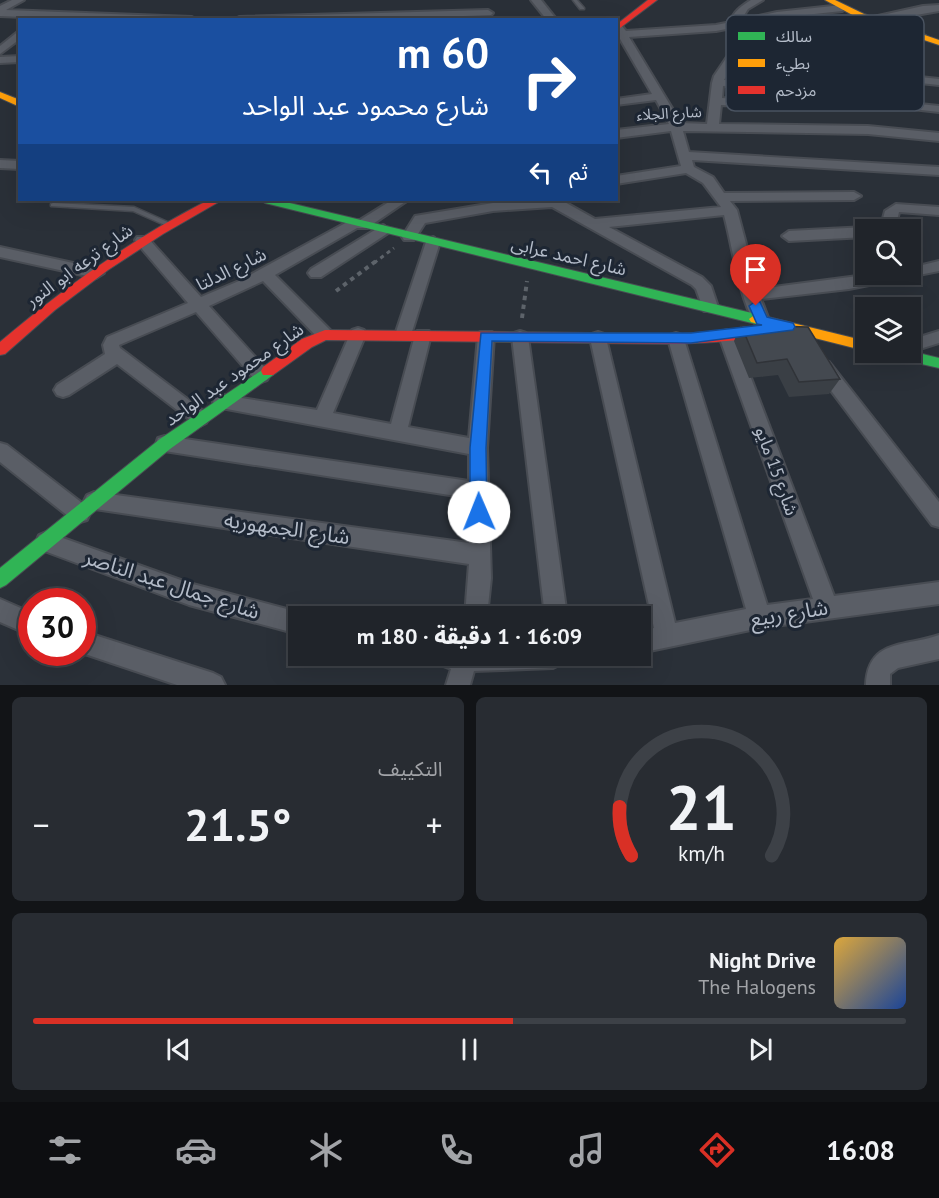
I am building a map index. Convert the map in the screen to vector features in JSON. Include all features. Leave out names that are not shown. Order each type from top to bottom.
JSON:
[{"type":"street","points":[[0,11],[19,0]]},
{"type":"street","points":[[480,0],[490,16]]},
{"type":"street","points":[[536,0],[551,18]]},
{"type":"street","points":[[738,15],[758,0]]},
{"type":"street","points":[[829,0],[860,15]]},
{"type":"street","points":[[620,30],[648,1]]},
{"type":"street","points":[[777,15],[842,8]]},
{"type":"street","points":[[905,15],[923,9],[939,8]]},
{"type":"street","points":[[0,11],[36,17],[67,18]]},
{"type":"street","points":[[364,18],[490,16]]},
{"type":"street","points":[[620,30],[726,25]]},
{"type":"street","points":[[620,30],[676,127],[686,162],[706,179],[730,210],[752,295],[761,320]]},
{"type":"street","points":[[0,51],[18,35]]},
{"type":"street","points":[[924,38],[939,43]]},
{"type":"street","points":[[0,60],[18,59]]},
{"type":"street","points":[[713,127],[717,83],[726,65]]},
{"type":"street","points":[[924,80],[939,82]]},
{"type":"street","points":[[717,83],[726,83]]},
{"type":"street","points":[[0,95],[18,103]]},
{"type":"street","points":[[618,102],[659,96]]},
{"type":"street","points":[[716,101],[726,102]]},
{"type":"street","points":[[924,107],[939,109]]},
{"type":"street","name":"شارع الجلاء","points":[[618,134],[676,127],[713,127],[848,129],[939,137]]},
{"type":"street","points":[[618,179],[686,162],[817,162],[939,171]]},
{"type":"street","points":[[0,164],[18,165]]},
{"type":"street","points":[[722,197],[854,196]]},
{"type":"street","name":"شارع ترعه ابو النور","points":[[0,350],[96,273],[142,240],[215,201]]},
{"type":"street","name":"شارع احمد عرابى","points":[[269,201],[409,237],[855,343]]},
{"type":"street","points":[[359,224],[399,201]]},
{"type":"street","points":[[409,237],[420,219],[493,207],[553,201],[697,281],[703,286],[710,307]]},
{"type":"street","points":[[891,219],[892,211],[896,208],[939,211]]},
{"type":"street","points":[[592,224],[730,210]]},
{"type":"street","name":"شارع الدلتا","points":[[63,390],[117,347],[266,275],[359,224]]},
{"type":"street","points":[[316,273],[383,230]]},
{"type":"street","points":[[789,236],[855,233]]},
{"type":"street","points":[[142,240],[261,375]]},
{"type":"street","points":[[403,335],[433,242]]},
{"type":"street","points":[[0,252],[96,273]]},
{"type":"street","points":[[921,270],[939,266]]},
{"type":"street","points":[[266,275],[325,335]]},
{"type":"street","points":[[752,295],[855,283]]},
{"type":"street","points":[[791,327],[939,518]]},
{"type":"street","name":"شارع محمود عبد الواحد","points":[[0,579],[165,444],[307,343],[325,335],[676,339],[727,336],[791,327]]},
{"type":"street","points":[[322,418],[358,334]]},
{"type":"street","points":[[398,432],[423,335]]},
{"type":"street","points":[[476,606],[479,555],[478,448],[486,336]]},
{"type":"street","name":"شارع 15 مايو","points":[[727,336],[827,607]]},
{"type":"street","points":[[520,337],[555,606]]},
{"type":"street","points":[[921,343],[939,337]]},
{"type":"street","points":[[598,338],[667,637]]},
{"type":"street","points":[[676,339],[760,617]]},
{"type":"street","points":[[117,347],[200,418]]},
{"type":"street","points":[[921,359],[939,363]]},
{"type":"street","points":[[222,402],[322,418],[478,448]]},
{"type":"street","points":[[165,444],[478,491]]},
{"type":"street","points":[[0,451],[87,507]]},
{"type":"street","name":"شارع الجمهوريه","points":[[87,507],[479,555]]},
{"type":"street","name":"شارع جمال عبد الناصر","points":[[46,542],[189,594],[288,619]]},
{"type":"street","name":"شارع ربيع","points":[[651,640],[760,617],[939,593]]},
{"type":"street","points":[[0,610],[18,618]]},
{"type":"street","points":[[96,647],[213,685]]},
{"type":"street","points":[[878,685],[877,676],[881,664],[890,658],[919,654],[939,647]]},
{"type":"street","points":[[458,685],[459,666]]},
{"type":"lane","points":[[575,0],[582,8]]},
{"type":"lane","points":[[53,205],[134,209],[169,224]]},
{"type":"path","points":[[336,291],[409,237]]},
{"type":"path","points":[[520,337],[529,265]]},
{"type":"building","points":[[741,325],[808,327],[840,379],[799,382],[787,359],[757,363]]},
{"type":"traffic: fast","points":[[269,201],[756,319]]},
{"type":"traffic: fast","points":[[921,359],[939,363]]},
{"type":"traffic: fast","points":[[0,579],[165,444],[268,371]]},
{"type":"traffic: slow","points":[[829,0],[859,15]]},
{"type":"traffic: slow","points":[[924,38],[939,43]]},
{"type":"traffic: slow","points":[[0,95],[18,103]]},
{"type":"traffic: slow","points":[[756,319],[855,343]]},
{"type":"traffic: jam","points":[[618,27],[653,0]]},
{"type":"traffic: jam","points":[[0,350],[51,307],[131,249],[215,201]]},
{"type":"traffic: jam","points":[[268,371],[307,343],[325,335],[676,339],[727,336],[768,330]]},
{"type":"route","points":[[479,512],[478,448],[486,336],[691,338],[727,336],[789,327],[761,320],[756,306]]}]
